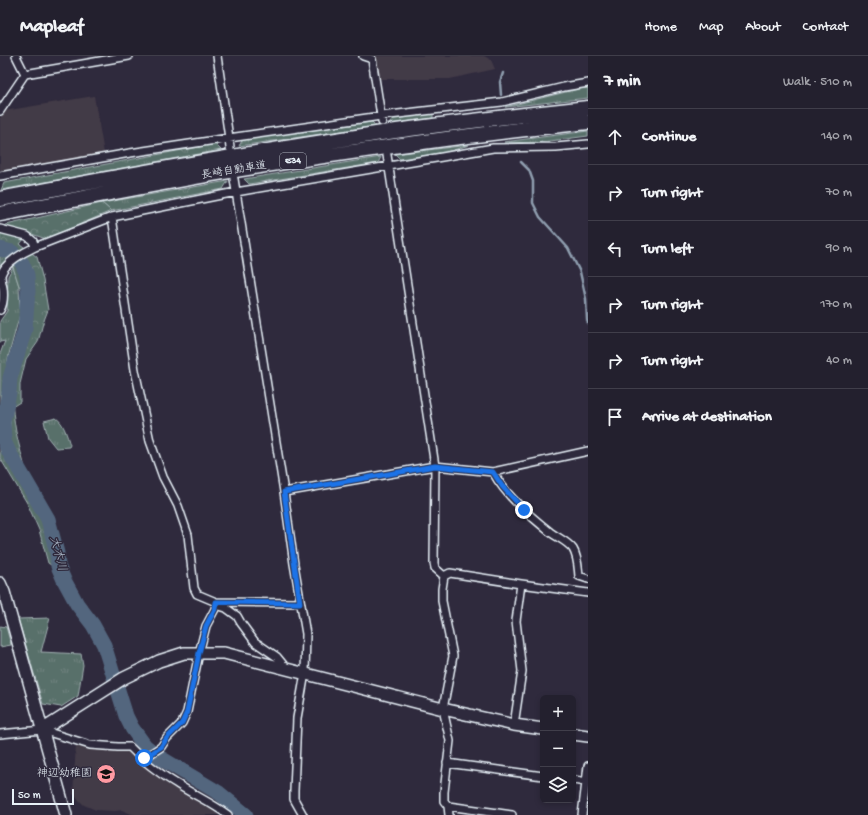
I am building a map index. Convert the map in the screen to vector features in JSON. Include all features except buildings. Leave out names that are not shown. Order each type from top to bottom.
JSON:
[{"type":"highway","name":"長崎自動車道","points":[[0,200],[221,158],[364,135],[500,117],[588,108]]},
{"type":"highway","name":"長崎自動車道","points":[[0,214],[222,172],[360,150],[502,131],[588,122]]},
{"type":"street","points":[[16,56],[25,74]]},
{"type":"street","points":[[0,111],[25,74],[129,56]]},
{"type":"street","points":[[217,56],[230,148]]},
{"type":"street","points":[[363,56],[372,59],[381,119]]},
{"type":"street","points":[[0,176],[130,153],[229,138],[502,102],[564,87],[588,83]]},
{"type":"street","points":[[0,310],[4,296],[1,276],[5,267],[35,246],[112,217],[236,192],[493,148],[556,147],[588,144]]},
{"type":"street","points":[[387,155],[435,466],[434,563],[435,568],[444,576]]},
{"type":"street","points":[[234,179],[306,634],[304,673],[297,718],[294,792],[294,799],[303,815]]},
{"type":"street","points":[[112,217],[135,370],[150,441],[163,477],[178,506],[188,535],[194,588],[197,594],[226,608],[237,616],[248,634],[255,642],[277,657],[286,668]]},
{"type":"street","points":[[0,229],[27,236],[33,241],[35,246]]},
{"type":"street","points":[[284,492],[435,466],[493,472],[588,451]]},
{"type":"street","points":[[493,472],[502,486],[524,510],[572,549],[578,563],[579,576],[588,579]]},
{"type":"street","points":[[444,576],[450,573],[588,593]]},
{"type":"street","points":[[444,576],[442,601],[453,656],[443,710],[450,741],[444,792],[444,801],[448,806],[449,815]]},
{"type":"street","points":[[0,583],[4,592],[66,815]]},
{"type":"street","points":[[514,725],[522,671],[516,621],[521,584]]},
{"type":"street","points":[[216,603],[300,603]]},
{"type":"street","points":[[143,758],[161,747],[167,738],[182,723],[187,712],[206,626],[215,609],[216,603]]},
{"type":"street","points":[[42,730],[124,678],[158,661],[184,653],[224,653],[443,710],[514,725],[540,729]]},
{"type":"street","points":[[0,734],[42,730],[90,745],[130,747],[159,773],[227,815]]},
{"type":"street","points":[[576,734],[588,736]]},
{"type":"street","points":[[447,763],[540,776]]},
{"type":"street","points":[[582,815],[588,766]]},
{"type":"street","points":[[576,780],[587,782]]},
{"type":"street","points":[[448,806],[512,815]]},
{"type":"shaded area","points":[[373,56],[484,56],[491,60],[495,69],[450,79],[380,79],[376,57]]},
{"type":"shaded area","points":[[94,96],[104,153],[0,173],[0,118],[4,111]]},
{"type":"shaded area","points":[[76,744],[130,751],[144,766],[220,813],[217,815],[134,815],[122,810],[96,810],[84,805],[73,794]]},
{"type":"green space","points":[[588,88],[588,98],[505,107],[578,89]]},
{"type":"green space","points":[[433,114],[433,118],[389,124],[394,118]]},
{"type":"green space","points":[[372,122],[376,126],[239,146],[243,139]]},
{"type":"green space","points":[[588,131],[588,136],[535,143],[504,142]]},
{"type":"green space","points":[[215,144],[221,150],[1,190],[4,183]]},
{"type":"green space","points":[[469,145],[444,153],[400,159],[395,154]]},
{"type":"green space","points":[[381,157],[378,163],[249,184],[244,179]]},
{"type":"green space","points":[[228,181],[223,189],[111,211],[102,203]]},
{"type":"green space","points":[[102,203],[111,211],[46,239],[29,233],[20,244],[37,257],[43,280],[48,310],[38,342],[26,359],[20,384],[20,402],[12,407],[13,375],[29,330],[31,292],[19,286],[13,267],[0,266],[0,234],[6,225]]},
{"type":"green space","points":[[13,267],[19,286],[20,314],[9,354],[0,405],[0,354],[5,341],[0,342],[0,321],[7,311],[8,276]]},
{"type":"green space","points":[[12,395],[16,432],[26,472],[16,457],[9,437]]},
{"type":"green space","points":[[56,418],[65,430],[70,445],[69,447],[56,448],[48,438],[44,421]]},
{"type":"green space","points":[[0,439],[5,453],[45,522],[54,552],[55,568],[48,563],[39,530],[27,503],[0,458]]},
{"type":"green space","points":[[50,618],[41,652],[81,654],[83,665],[78,696],[61,707],[43,704],[18,619]]},
{"type":"green space","points":[[0,626],[6,627],[11,645],[0,647]]},
{"type":"waterway","points":[[501,95],[500,82],[503,73]]},
{"type":"waterway","points":[[521,162],[529,170],[533,181],[533,203],[540,217],[568,248],[580,272],[586,299],[588,323]]},
{"type":"waterway","name":"大木川","points":[[0,249],[12,252],[22,263],[27,275],[28,291],[25,329],[10,378],[9,393],[3,421],[4,441],[48,519],[57,553],[58,566],[64,580],[77,604],[93,625],[104,645],[126,716],[132,728],[145,746],[159,757],[219,793],[246,815]]},
{"type":"place","name":"神辺幼稚園","points":[[106,774]]},
{"type":"route","points":[[144,758],[161,747],[167,738],[182,723],[187,712],[206,626],[215,609],[216,602],[300,603],[284,492],[435,466],[493,472],[502,486],[524,510]]}]
